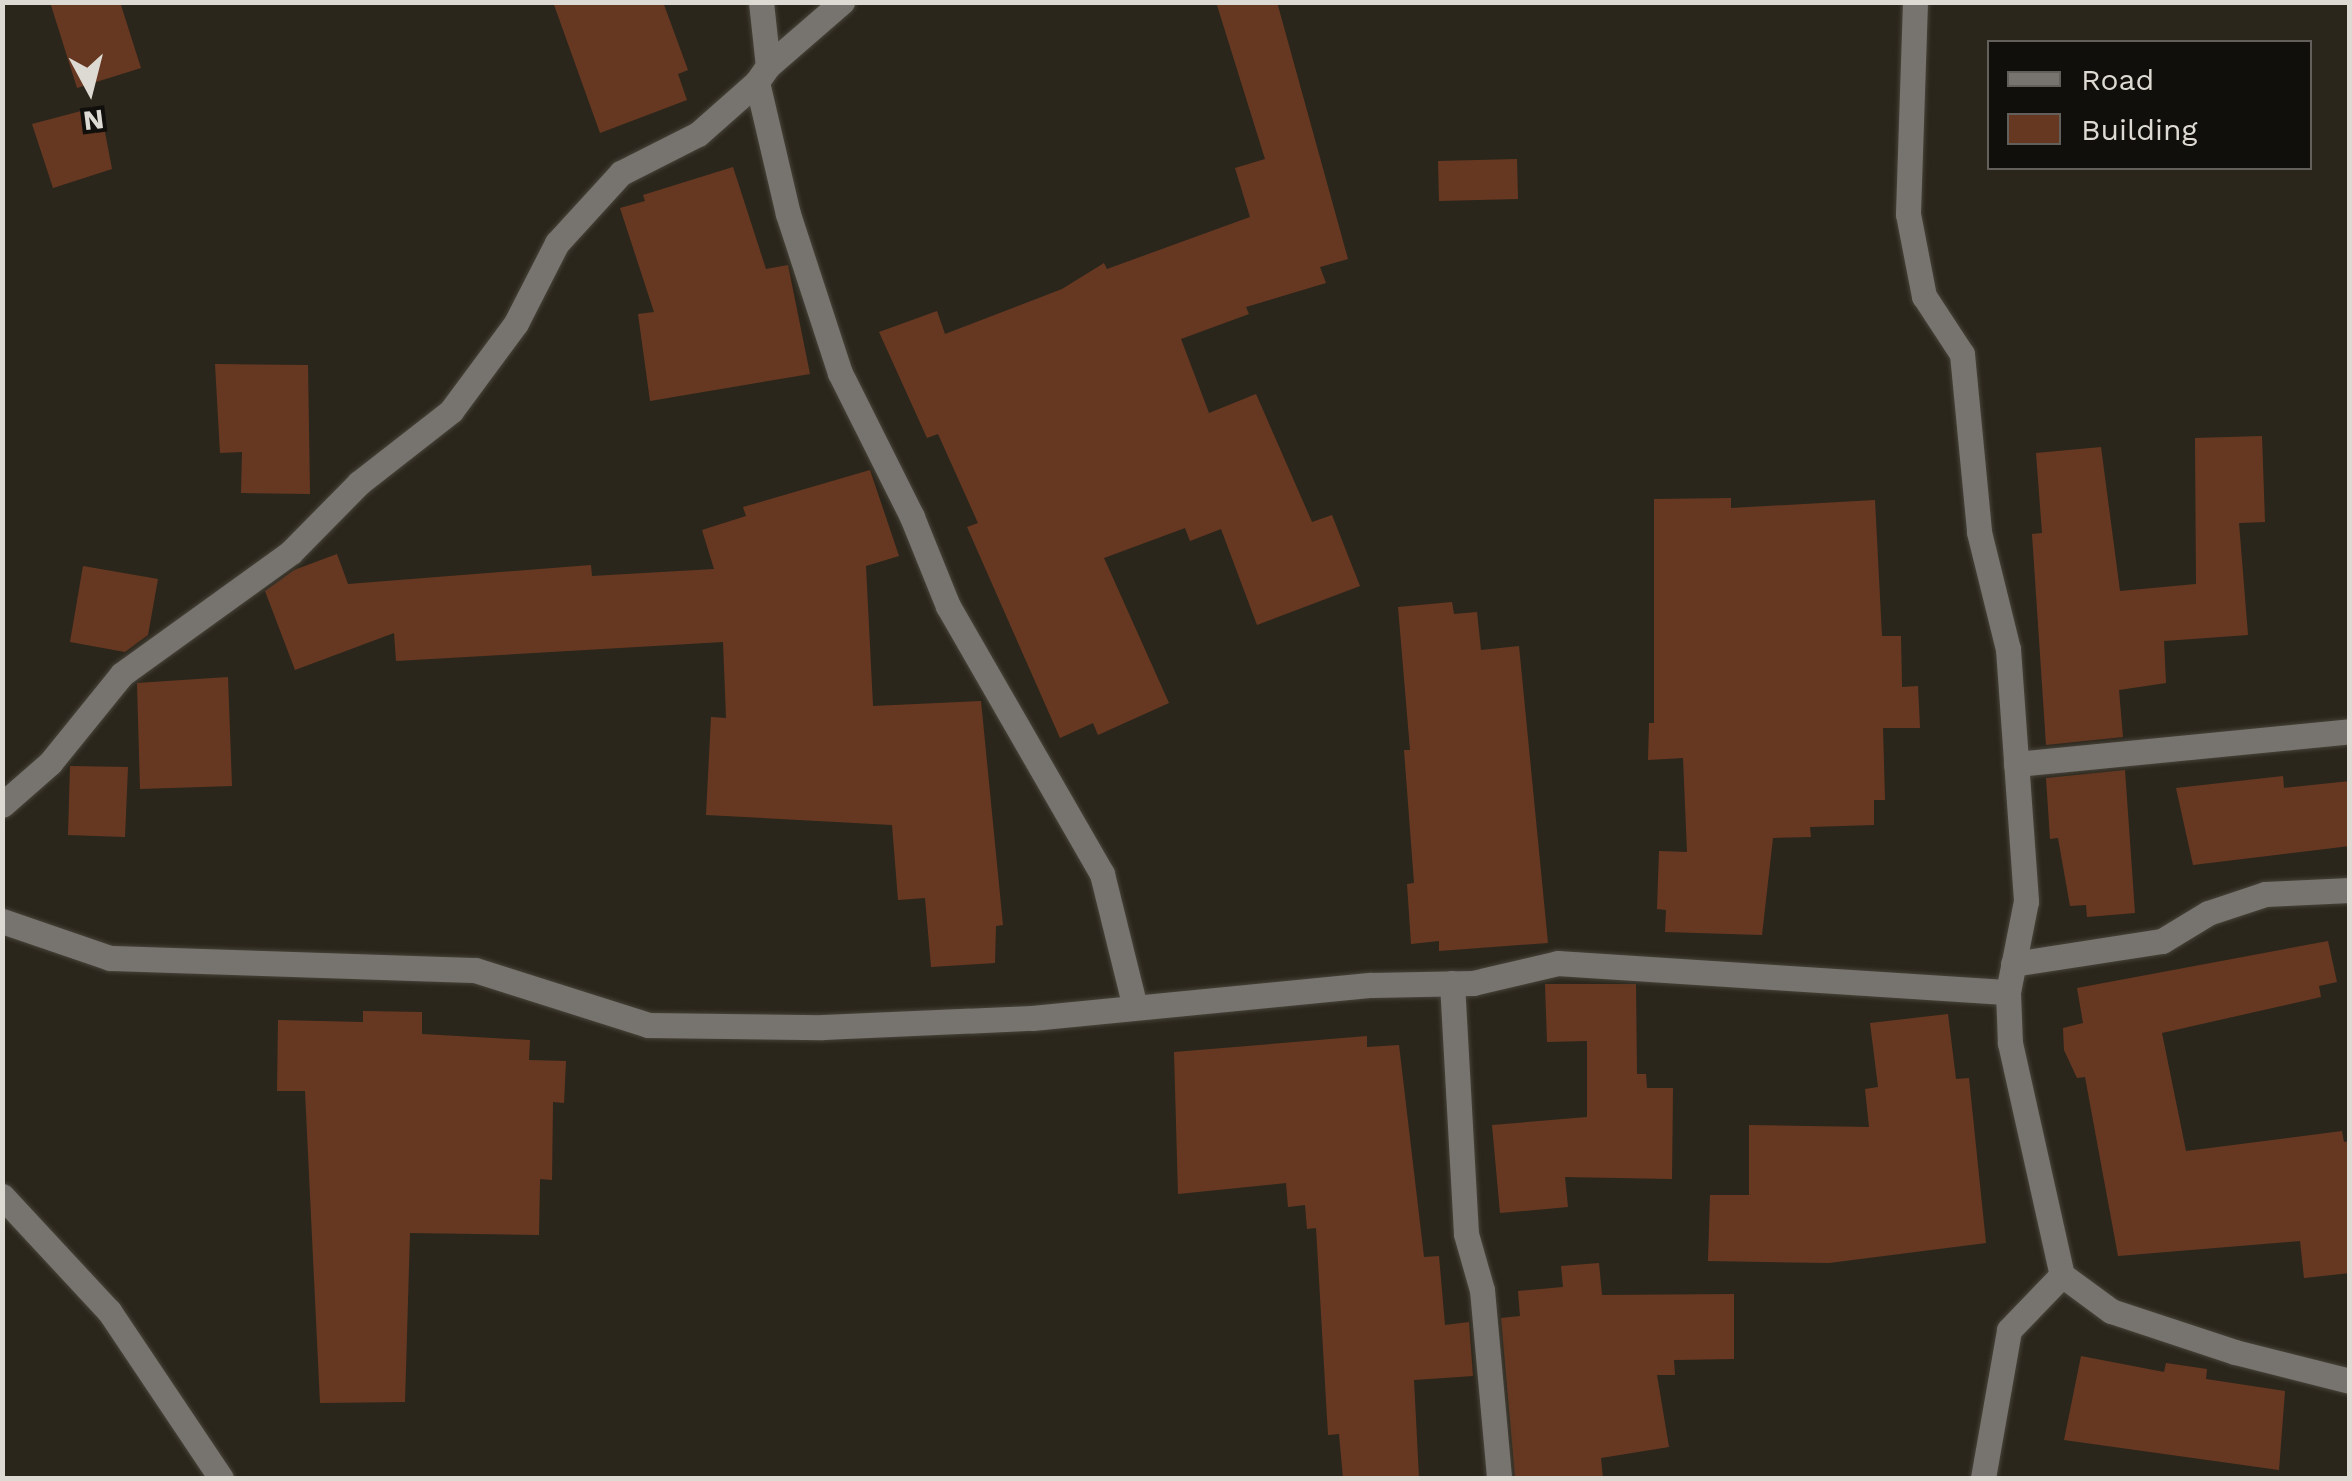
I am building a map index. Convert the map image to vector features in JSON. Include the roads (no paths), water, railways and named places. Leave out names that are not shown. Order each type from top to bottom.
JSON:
[{"type":"street","points":[[761,2],[762,74],[788,214],[840,373],[912,517],[948,606],[1102,874],[1135,1007]]},
{"type":"street","points":[[2,805],[50,762],[122,674],[290,552],[359,483],[451,412],[516,323],[557,243],[621,173],[698,134],[842,2]]},
{"type":"street","points":[[1915,2],[1908,214],[1924,296],[1962,354],[1979,532],[2008,649],[2026,901],[2008,992],[2010,1043],[2062,1275],[2111,1311],[2350,1381]]},
{"type":"street","points":[[2016,764],[2350,731]]},
{"type":"street","points":[[2014,964],[2162,941],[2208,913],[2265,894],[2350,890]]},
{"type":"street","points":[[2,921],[110,958],[475,970],[648,1025],[823,1028],[1452,983],[1558,964],[2008,992]]},
{"type":"street","points":[[1452,983],[1466,1234],[1482,1290],[1499,1478]]},
{"type":"street","points":[[2,1196],[109,1311],[220,1478]]},
{"type":"street","points":[[1982,1478],[2008,1330],[2062,1275]]}]
